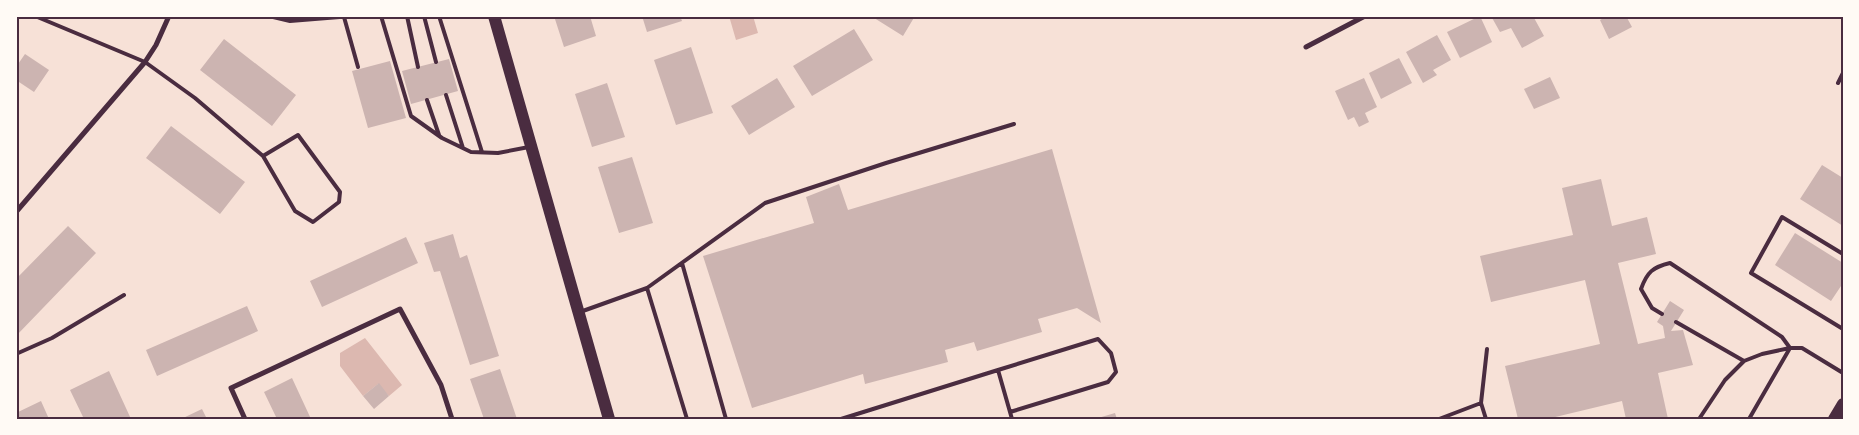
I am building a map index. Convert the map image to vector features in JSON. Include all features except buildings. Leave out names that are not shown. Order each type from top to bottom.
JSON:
[{"type":"main road","points":[[494,16],[609,419]]},
{"type":"main road","points":[[1834,419],[1843,404]]},
{"type":"street","points":[[16,212],[145,62],[156,45],[169,16]]},
{"type":"street","points":[[1306,47],[1365,16]]},
{"type":"street","points":[[245,419],[231,388],[400,310],[441,385],[452,419]]},
{"type":"lane","points":[[35,16],[145,62],[195,98],[263,156],[295,211],[313,222],[339,202],[340,192],[298,135],[263,156]]},
{"type":"lane","points":[[270,16],[290,21],[352,16]]},
{"type":"lane","points":[[381,16],[411,116],[439,135],[471,152],[498,153],[532,146]]},
{"type":"lane","points":[[407,16],[418,67]]},
{"type":"lane","points":[[424,16],[436,62]]},
{"type":"lane","points":[[439,16],[482,152]]},
{"type":"lane","points":[[344,17],[358,67]]},
{"type":"lane","points":[[1838,83],[1843,73]]},
{"type":"lane","points":[[446,94],[463,148]]},
{"type":"lane","points":[[427,100],[439,135]]},
{"type":"lane","points":[[579,313],[647,288],[765,203],[886,163],[1014,124]]},
{"type":"lane","points":[[1843,254],[1782,217],[1751,273],[1843,329]]},
{"type":"lane","points":[[682,263],[726,419]]},
{"type":"lane","points":[[1662,314],[1652,308],[1641,289],[1645,279],[1656,266],[1670,263],[1782,336],[1790,348]]},
{"type":"lane","points":[[647,288],[688,419]]},
{"type":"lane","points":[[16,354],[52,338],[124,295]]},
{"type":"lane","points":[[1676,322],[1744,361]]},
{"type":"lane","points":[[844,418],[1098,339],[1111,353],[1116,372],[1108,382],[1010,412]]},
{"type":"lane","points":[[1749,419],[1790,348]]},
{"type":"lane","points":[[1699,419],[1725,380],[1744,361],[1762,354],[1790,348],[1802,348],[1843,373]]},
{"type":"lane","points":[[1486,419],[1481,403],[1487,349]]},
{"type":"lane","points":[[998,370],[1012,419]]},
{"type":"lane","points":[[1439,419],[1481,403]]},
{"type":"shaded area","points":[[729,16],[753,16],[758,33],[736,40]]},
{"type":"shaded area","points":[[365,338],[402,385],[389,396],[378,384],[363,396],[340,366],[340,353]]}]
